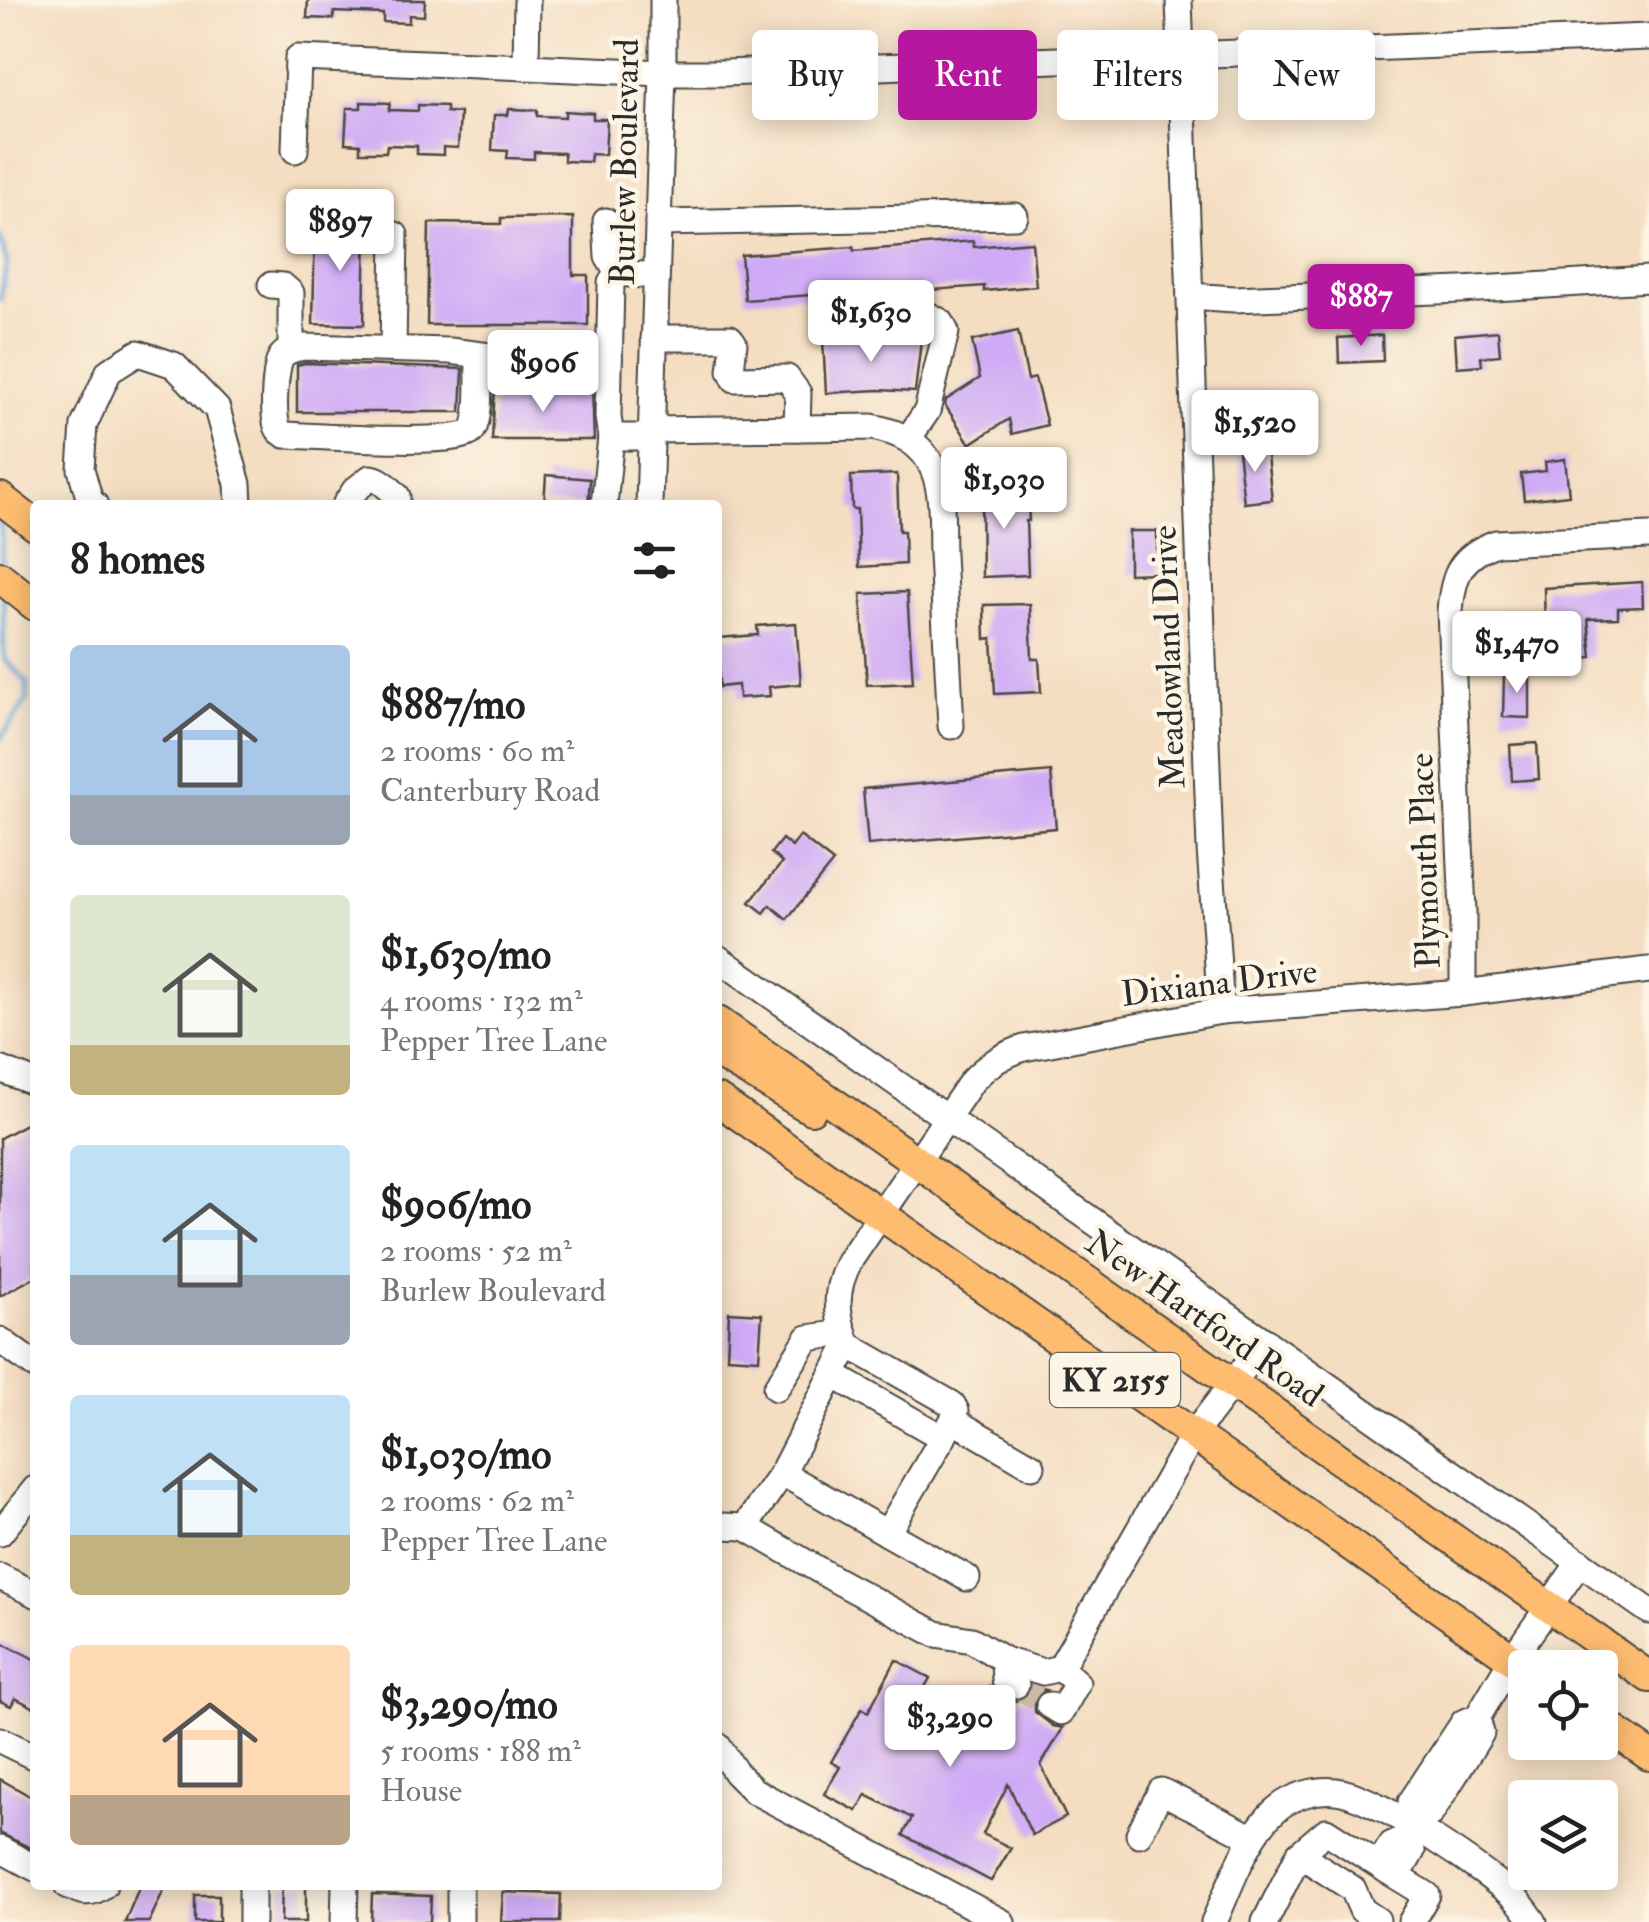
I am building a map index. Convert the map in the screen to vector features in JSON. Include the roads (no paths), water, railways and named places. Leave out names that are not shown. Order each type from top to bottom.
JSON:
[{"type":"main road","points":[[0,498],[30,521]]},
{"type":"main road","points":[[0,577],[30,601]]},
{"type":"main road","name":"New Hartford Road","points":[[722,1025],[1649,1676]]},
{"type":"main road","points":[[722,1055],[850,1132],[917,1162]]},
{"type":"main road","name":"KY 2155","points":[[722,1103],[1508,1656]]},
{"type":"main road","points":[[1618,1733],[1649,1755]]},
{"type":"street","points":[[526,67],[527,0]]},
{"type":"street","name":"Burlew Boulevard","points":[[650,500],[663,0]]},
{"type":"street","name":"Meadowland Drive","points":[[1179,0],[1180,30]]},
{"type":"street","points":[[1218,54],[1649,37]]},
{"type":"street","points":[[295,150],[298,58],[663,74],[1057,61]]},
{"type":"street","name":"Meadowland Drive","points":[[1183,120],[1210,849],[1221,1011]]},
{"type":"street","points":[[658,223],[1016,216]]},
{"type":"street","points":[[606,220],[608,256],[618,273]]},
{"type":"street","points":[[393,349],[395,234]]},
{"type":"street","points":[[618,273],[656,276]]},
{"type":"street","points":[[605,500],[611,437],[610,283],[618,273]]},
{"type":"street","points":[[1190,296],[1234,299],[1649,279]]},
{"type":"street","points":[[272,285],[283,286],[291,293],[291,350]]},
{"type":"street","points":[[840,318],[928,315],[941,322],[946,332],[927,411],[908,438]]},
{"type":"street","points":[[654,338],[730,338],[734,343],[731,370],[735,379],[787,378],[798,393],[797,428]]},
{"type":"street","points":[[479,356],[477,417],[474,430],[461,438],[285,434],[277,427],[276,378],[282,357],[303,347],[609,359]]},
{"type":"street","points":[[90,500],[81,468],[84,425],[109,371],[138,353],[174,365],[217,410],[238,484],[239,500]]},
{"type":"street","points":[[611,437],[872,427],[908,438],[923,452],[938,486],[951,726]]},
{"type":"street","points":[[349,500],[370,478],[380,481],[397,500]]},
{"type":"street","name":"Plymouth Place","points":[[1463,993],[1450,611],[1458,571],[1467,558],[1496,543],[1649,536]]},
{"type":"street","name":"New Hartford Road","points":[[722,961],[1649,1610]]},
{"type":"street","name":"Dixiana Drive","points":[[846,1339],[838,1313],[838,1281],[972,1081],[1002,1056],[1024,1048],[1221,1011],[1463,993],[1649,970]]},
{"type":"street","points":[[0,1069],[30,1080]]},
{"type":"street","points":[[776,1388],[808,1338],[846,1339],[952,1404],[956,1411],[948,1428],[887,1533]]},
{"type":"street","points":[[745,1527],[782,1473],[833,1374],[846,1339]]},
{"type":"street","points":[[0,1340],[30,1362]]},
{"type":"street","points":[[722,1526],[745,1527],[936,1634],[972,1640],[1004,1660],[1043,1672],[1060,1668],[1193,1435],[1265,1341]]},
{"type":"street","points":[[833,1374],[1032,1466]]},
{"type":"street","points":[[782,1473],[967,1578]]},
{"type":"street","points":[[0,1534],[30,1496]]},
{"type":"street","points":[[1526,1650],[1549,1606],[1580,1562]]},
{"type":"street","points":[[0,1578],[30,1592]]},
{"type":"street","points":[[1004,1660],[1005,1679],[1016,1685]]},
{"type":"street","points":[[1049,1705],[1062,1712],[1077,1683],[1060,1668]]},
{"type":"street","points":[[1389,1869],[1386,1853],[1408,1832],[1412,1802],[1464,1722],[1476,1718],[1508,1678]]},
{"type":"street","points":[[0,1740],[30,1755]]},
{"type":"street","points":[[722,1752],[754,1791],[1002,1922]]},
{"type":"street","points":[[1214,1922],[1253,1838],[1276,1809],[1293,1798],[1333,1790],[1353,1794],[1408,1832],[1483,1873],[1520,1902],[1534,1922]]},
{"type":"street","points":[[1140,1834],[1161,1791],[1253,1838]]},
{"type":"street","points":[[1265,1922],[1299,1854],[1326,1832],[1427,1894],[1411,1922]]},
{"type":"street","points":[[0,1849],[30,1865]]},
{"type":"street","points":[[1299,1854],[1353,1889],[1362,1910],[1377,1920]]},
{"type":"street","points":[[252,1890],[252,1922]]},
{"type":"street","points":[[344,1922],[345,1890]]},
{"type":"street","points":[[460,1890],[460,1922]]},
{"type":"waterway","points":[[0,237],[7,263],[0,300]]},
{"type":"waterway","points":[[0,514],[2,568]]},
{"type":"waterway","points":[[0,739],[27,700],[27,683],[4,658],[3,594]]},
{"type":"tunnel","points":[[1016,1685],[1049,1705]]}]
